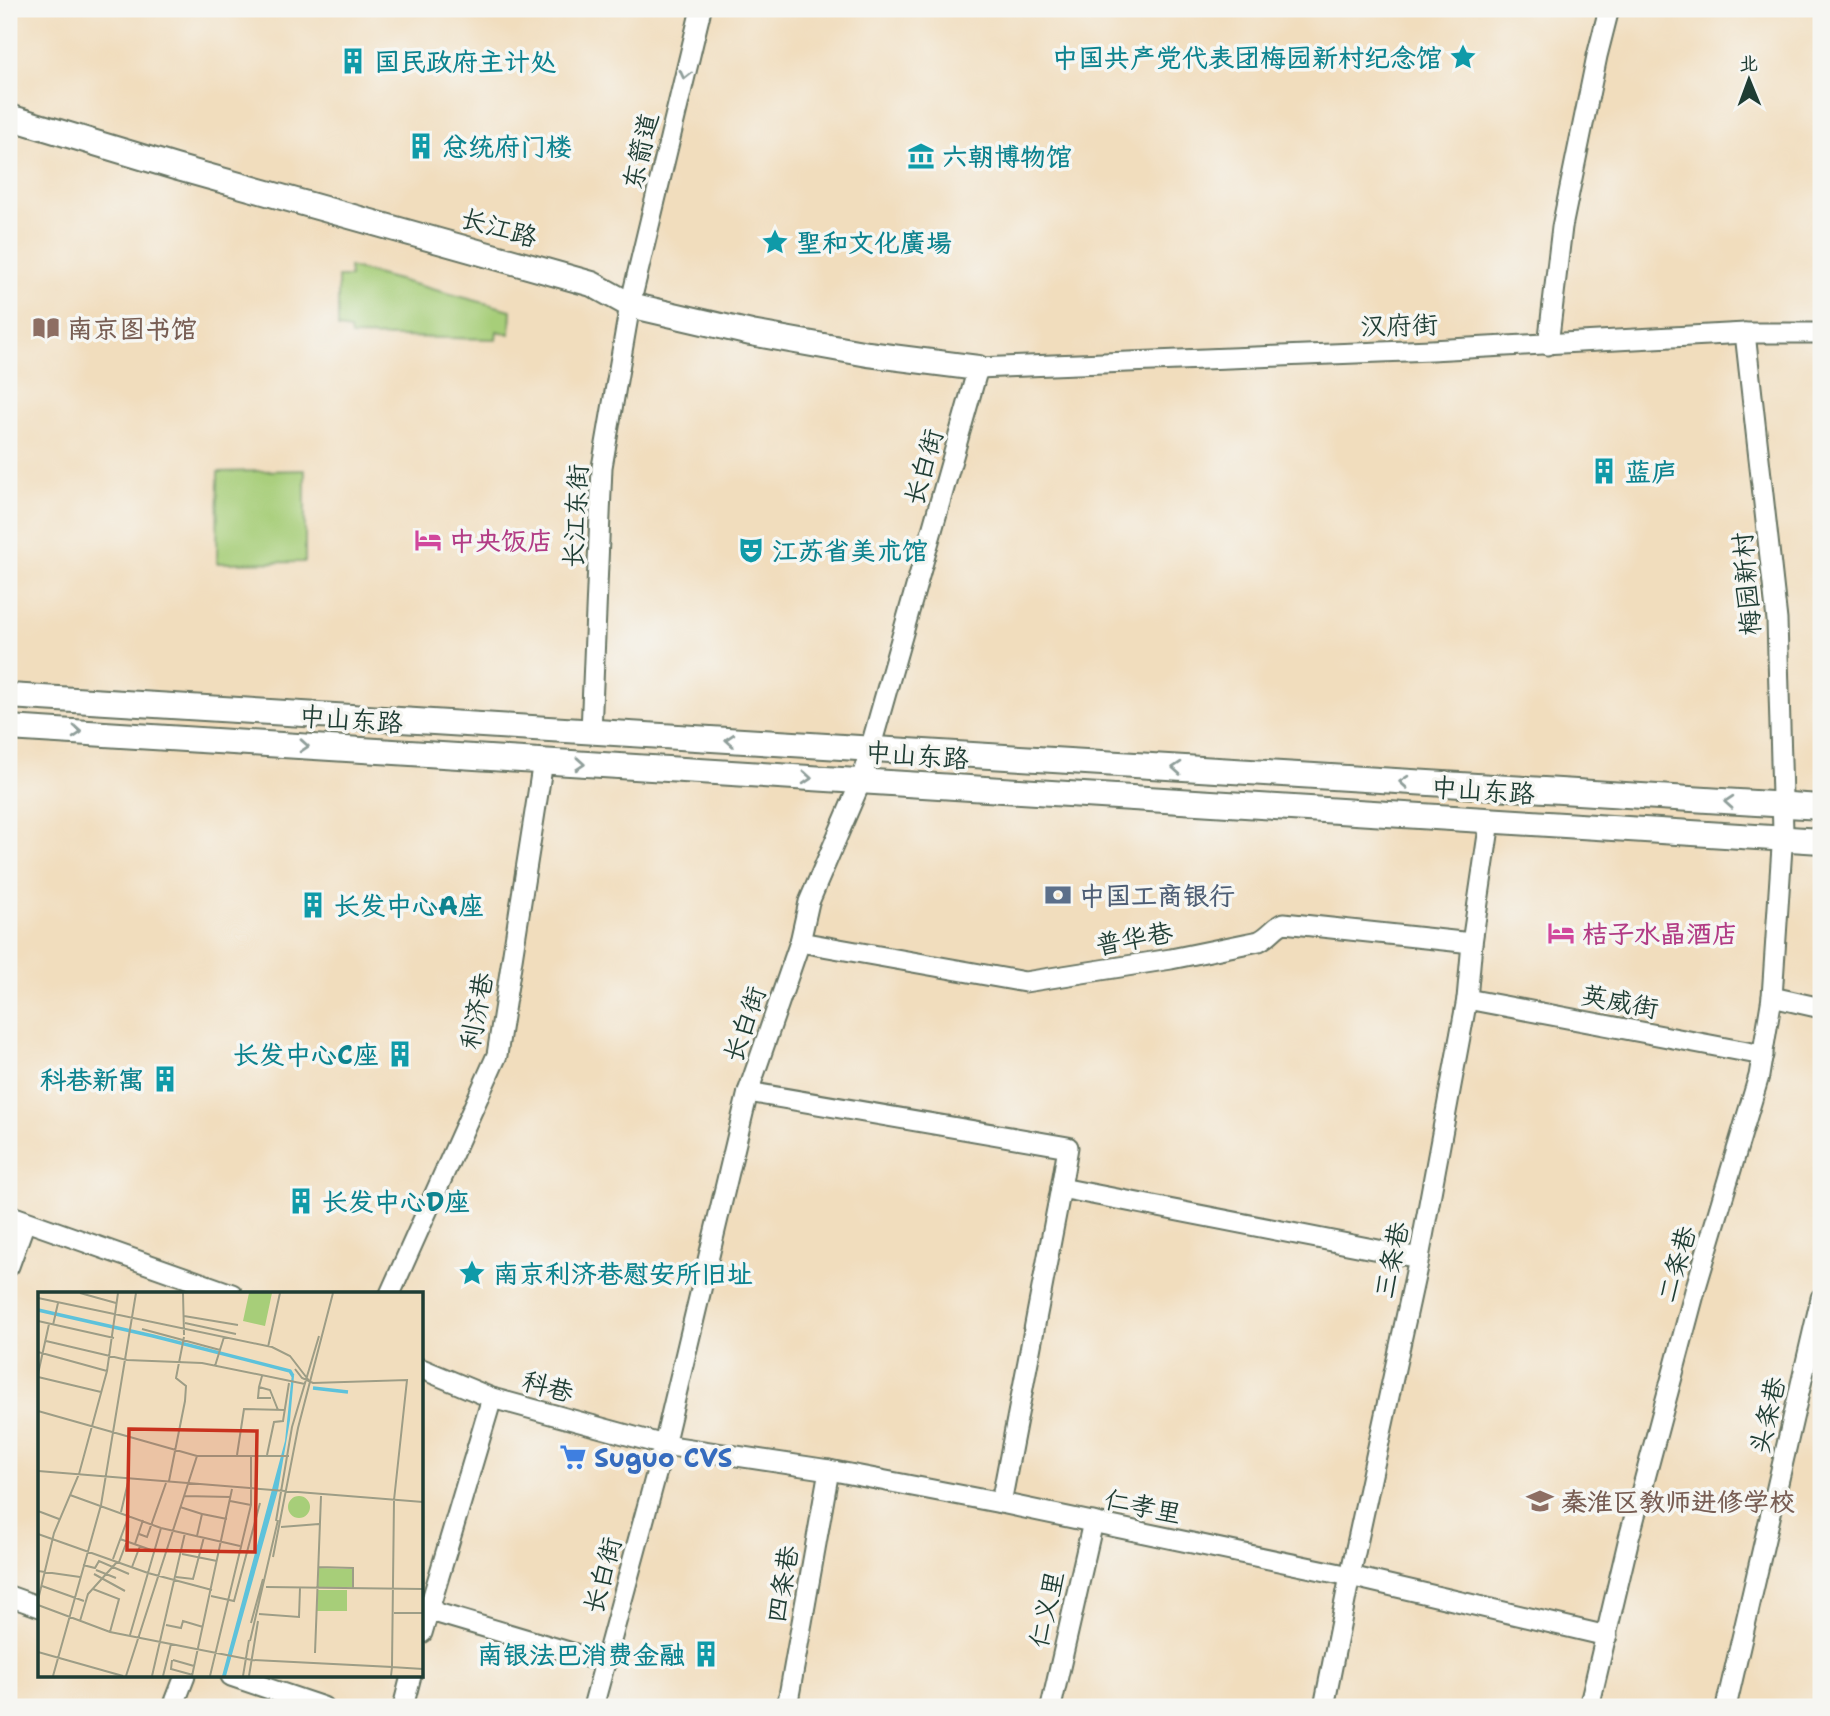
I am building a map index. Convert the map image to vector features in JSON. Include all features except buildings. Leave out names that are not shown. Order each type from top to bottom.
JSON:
[{"type":"main road","name":"长江路","points":[[9,117],[175,167],[592,284],[630,305],[751,333],[868,354],[978,368]]},
{"type":"main road","name":"中山东路","points":[[10,701],[591,732],[1821,807]]},
{"type":"main road","name":"中山东路","points":[[9,728],[1490,821],[1783,835],[1821,841]]},
{"type":"street","name":"东箭道","points":[[630,305],[701,9]]},
{"type":"street","points":[[1549,345],[1562,227],[1609,9]]},
{"type":"street","name":"长江东街","points":[[591,732],[602,467],[630,305]]},
{"type":"street","name":"汉府街","points":[[978,368],[1549,345],[1745,333],[1821,333]]},
{"type":"street","name":"梅园新村","points":[[1745,333],[1777,620],[1783,835]]},
{"type":"street","name":"长白街","points":[[593,1707],[664,1445],[748,1092],[800,942],[809,902],[861,781],[978,368]]},
{"type":"street","name":"利济巷","points":[[391,1292],[497,1055],[543,761]]},
{"type":"street","name":"三条巷","points":[[1324,1707],[1419,1258],[1467,999],[1472,943],[1490,821]]},
{"type":"street","name":"二条巷","points":[[1590,1707],[1629,1538],[1696,1287],[1763,1055],[1772,997],[1783,835]]},
{"type":"street","name":"普华巷","points":[[800,942],[1026,982],[1171,959],[1259,941],[1284,923],[1472,943]]},
{"type":"street","points":[[1772,997],[1821,1008]]},
{"type":"street","name":"英威街","points":[[1467,999],[1763,1055]]},
{"type":"street","points":[[748,1092],[1068,1147],[1001,1503]]},
{"type":"street","points":[[1061,1188],[1419,1258]]},
{"type":"street","points":[[9,1266],[17,1218],[222,1292]]},
{"type":"street","name":"头条巷","points":[[1726,1707],[1821,1298]]},
{"type":"street","name":"科巷","points":[[424,1370],[492,1398],[664,1445]]},
{"type":"street","points":[[424,1624],[492,1398]]},
{"type":"street","name":"仁孝里","points":[[664,1445],[829,1470],[1001,1503],[1350,1576],[1607,1636]]},
{"type":"street","name":"四条巷","points":[[787,1707],[829,1470]]},
{"type":"street","name":"仁义里","points":[[1051,1707],[1093,1522]]},
{"type":"street","points":[[9,1596],[38,1606]]},
{"type":"street","points":[[427,1611],[606,1663]]},
{"type":"street","points":[[173,1707],[184,1678]]},
{"type":"street","points":[[404,1707],[411,1678]]},
{"type":"street","points":[[259,1680],[323,1707]]},
{"type":"green space","points":[[349,267],[511,310],[510,334],[497,331],[496,339],[351,336],[350,330],[338,328],[338,277],[350,277]]},
{"type":"green space","points":[[305,470],[305,562],[217,563],[218,472]]},
{"type":"place","name":"中国共产党代表团梅园新村纪念馆","points":[[1463,57]]},
{"type":"place","name":"国民政府主计处","points":[[353,61]]},
{"type":"place","name":"总统府门楼","points":[[421,146]]},
{"type":"place","name":"六朝博物馆","points":[[921,156]]},
{"type":"place","name":"聖和文化廣場","points":[[775,242]]},
{"type":"place","name":"南京图书馆","points":[[46,328]]},
{"type":"place","name":"蓝庐","points":[[1604,471]]},
{"type":"place","name":"中央饭店","points":[[428,540]]},
{"type":"place","name":"江苏省美术馆","points":[[751,550]]},
{"type":"place","name":"中国工商银行","points":[[1058,895]]},
{"type":"place","name":"长发中心A座","points":[[313,905]]},
{"type":"place","name":"桔子水晶酒店","points":[[1561,933]]},
{"type":"place","name":"长发中心C座","points":[[400,1054]]},
{"type":"place","name":"科巷新寓","points":[[165,1079]]},
{"type":"place","name":"长发中心D座","points":[[301,1201]]},
{"type":"place","name":"南京利济巷慰安所旧址","points":[[472,1273]]},
{"type":"place","name":"Suguo CVS","points":[[573,1457]]},
{"type":"place","name":"秦淮区教师进修学校","points":[[1540,1501]]},
{"type":"place","name":"南银法巴消费金融","points":[[706,1654]]}]
